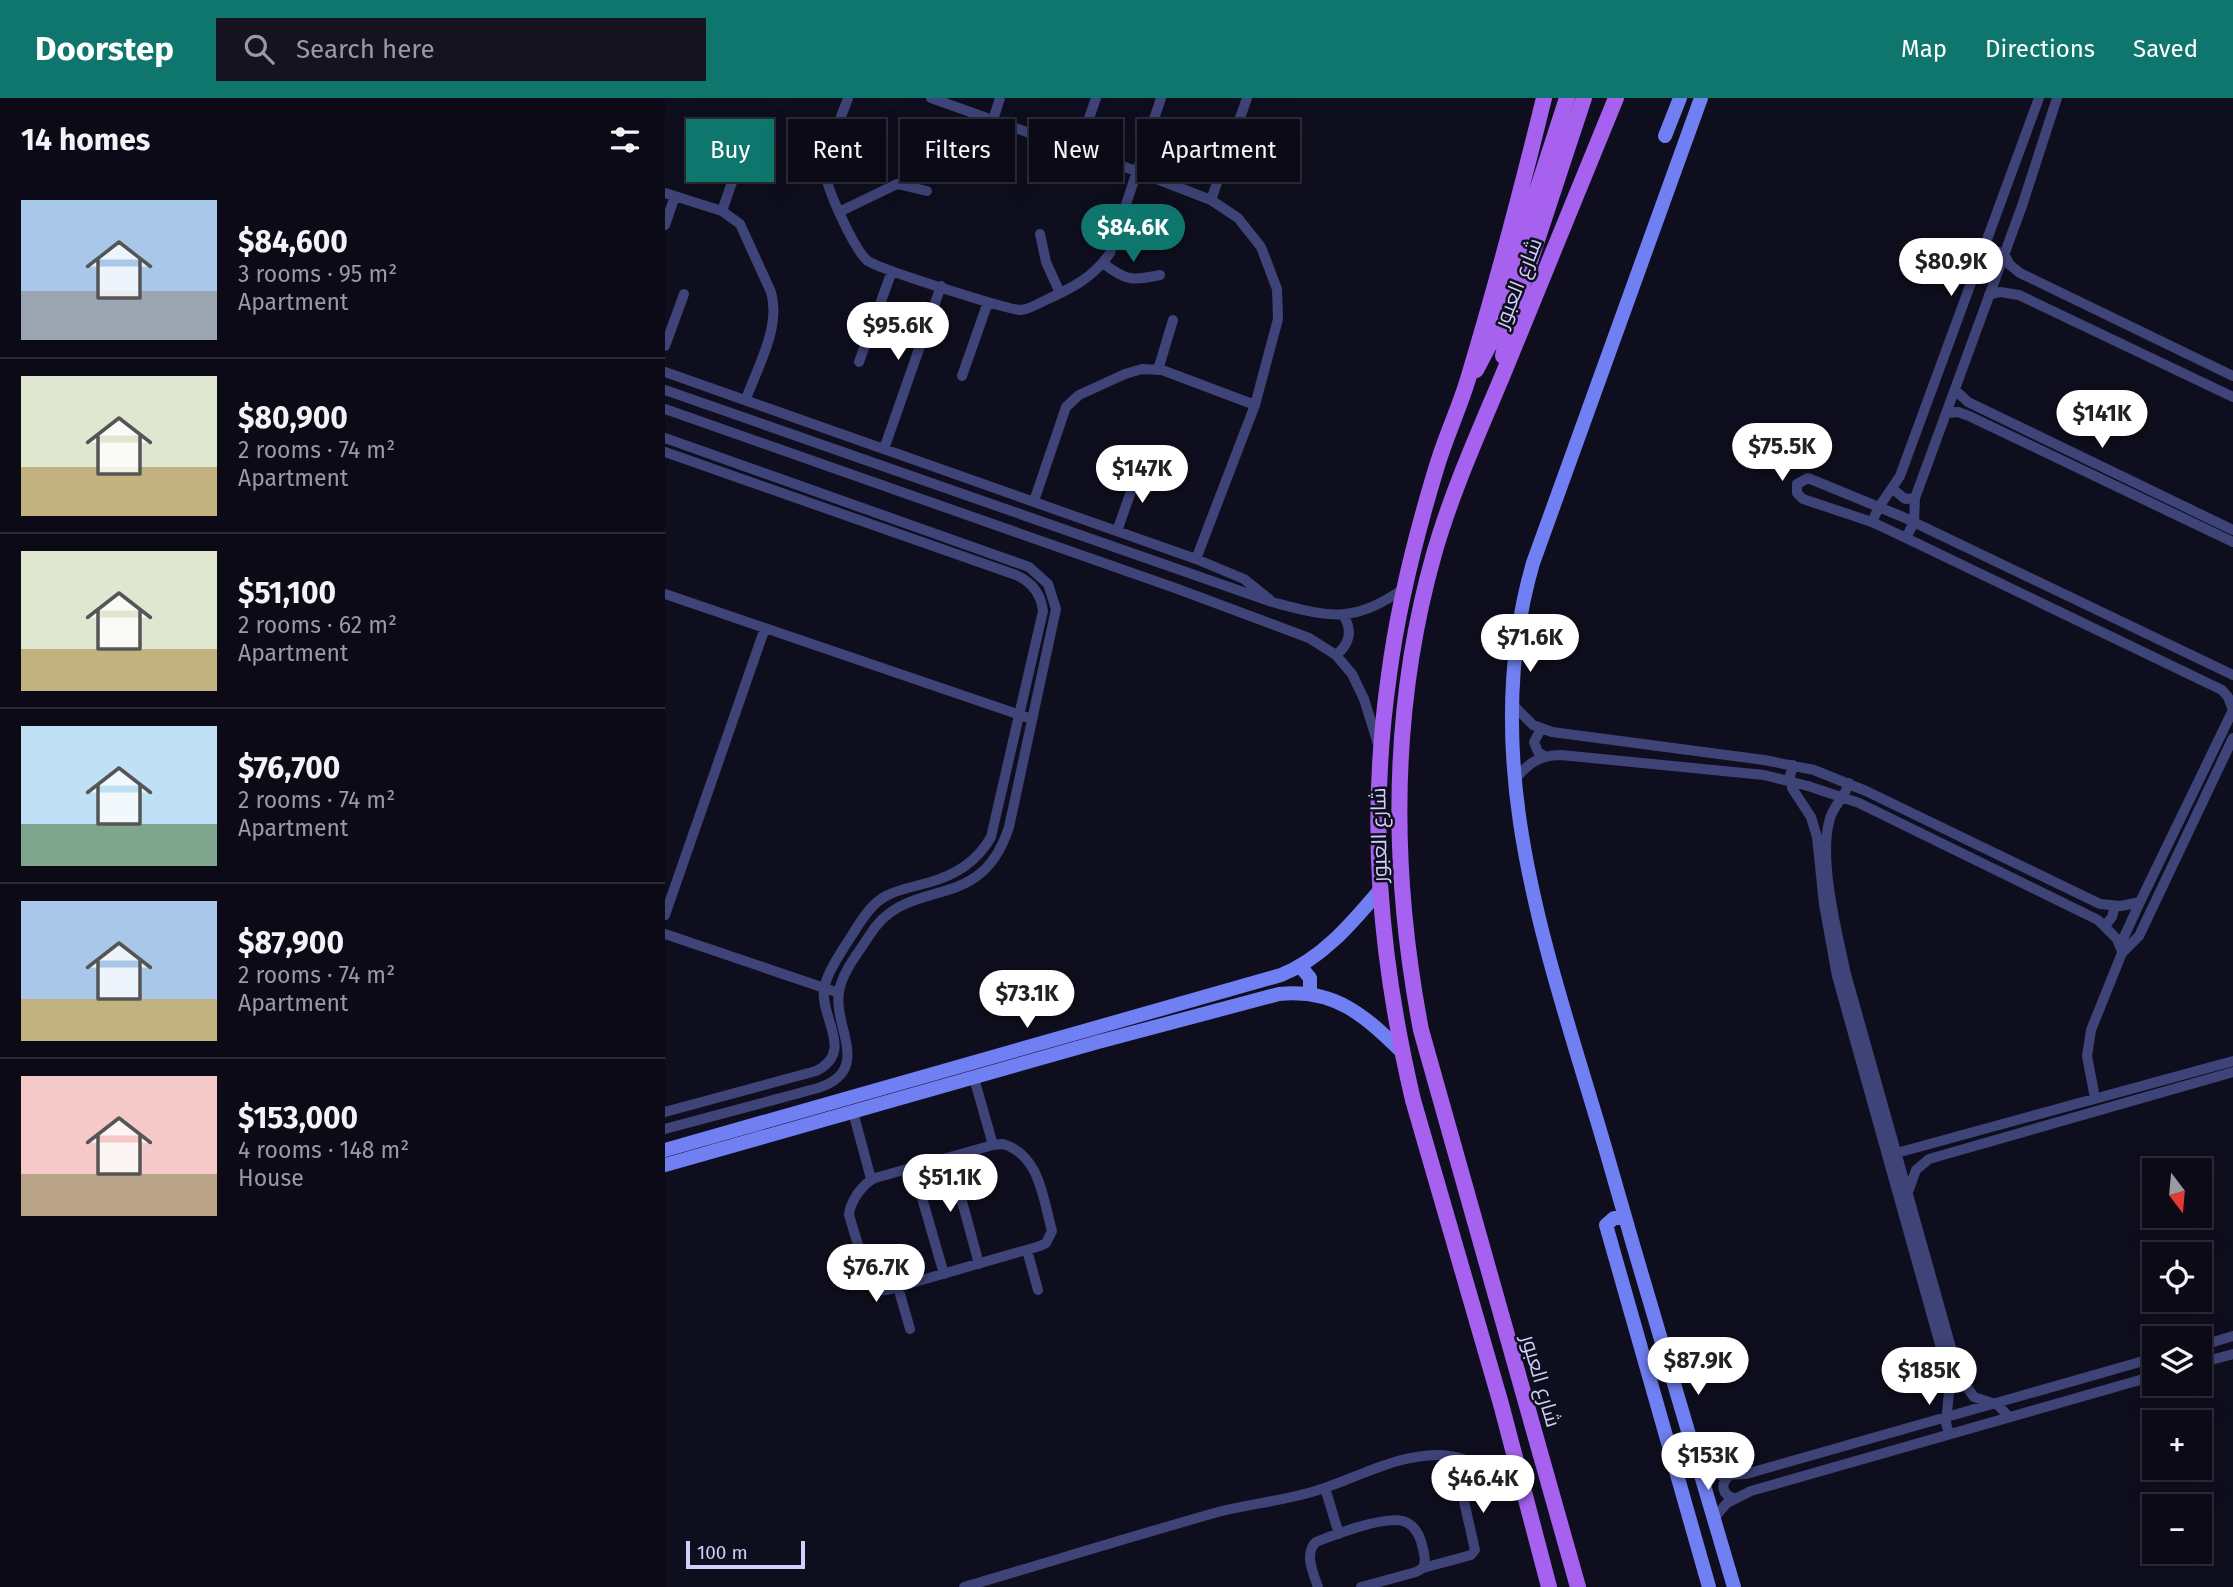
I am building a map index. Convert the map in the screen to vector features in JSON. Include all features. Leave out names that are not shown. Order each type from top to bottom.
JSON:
[{"type":"main road","name":"شارع العبور","points":[[1544,98],[1468,380],[1437,465],[1406,587],[1389,673],[1378,820],[1385,953],[1402,1052],[1413,1100],[1549,1587]]},
{"type":"main road","points":[[1468,380],[1480,364],[1494,336],[1504,293],[1567,98]]},
{"type":"main road","points":[[1502,376],[1504,346],[1509,326],[1584,98]]},
{"type":"main road","name":"شارع العبور","points":[[1578,1587],[1429,1066],[1406,944],[1399,862],[1399,796],[1406,697],[1419,616],[1434,554],[1460,474],[1616,98]]},
{"type":"main road","points":[[1437,465],[1460,474]]},
{"type":"street","points":[[848,98],[830,149],[826,173],[831,195],[862,256],[892,271],[988,302],[1023,310],[1089,276],[1110,253],[1161,98]]},
{"type":"street","points":[[932,98],[990,119]]},
{"type":"street","points":[[993,119],[1000,98]]},
{"type":"street","points":[[1089,119],[1096,98]]},
{"type":"street","points":[[1211,200],[1247,98]]},
{"type":"street","points":[[1665,136],[1680,98]]},
{"type":"street","points":[[1701,98],[1533,563],[1515,643],[1512,702],[1514,781],[1529,876],[1560,995],[1734,1587]]},
{"type":"street","points":[[1872,522],[1900,476],[2039,98]]},
{"type":"street","points":[[1906,538],[1914,522],[1915,498],[2022,206],[2057,98]]},
{"type":"street","points":[[2017,158],[2035,164]]},
{"type":"street","points":[[1123,166],[1211,200],[1237,218],[1256,239],[1265,255],[1277,289],[1277,319],[1255,405],[1196,559]]},
{"type":"street","points":[[722,211],[732,182]]},
{"type":"street","points":[[839,212],[897,184],[927,191]]},
{"type":"street","points":[[665,225],[670,194],[722,211],[745,231],[774,302],[773,325],[746,399]]},
{"type":"street","points":[[2003,200],[2022,206]]},
{"type":"street","points":[[1040,233],[1046,262],[1060,293]]},
{"type":"street","points":[[1986,247],[2004,254],[2010,265],[2026,276],[2233,376]]},
{"type":"street","points":[[1103,263],[1129,279],[1160,275]]},
{"type":"street","points":[[859,362],[892,271]]},
{"type":"street","points":[[2019,295],[2017,284],[2026,276]]},
{"type":"street","points":[[884,449],[940,286]]},
{"type":"street","points":[[1989,295],[2000,292],[2019,295],[2233,397]]},
{"type":"street","points":[[665,346],[684,295]]},
{"type":"street","points":[[962,376],[988,302]]},
{"type":"street","points":[[1963,309],[1982,316]]},
{"type":"street","points":[[1158,370],[1173,320]]},
{"type":"street","points":[[1034,501],[1061,417],[1070,402],[1125,374],[1142,369],[1176,374],[1255,405]]},
{"type":"street","points":[[665,372],[1196,559],[1244,579],[1272,602]]},
{"type":"street","points":[[665,390],[1272,602],[1317,614],[1343,615],[1374,606],[1406,587]]},
{"type":"street","points":[[1955,390],[1968,402],[2233,542]]},
{"type":"street","points":[[1963,414],[1963,407],[1968,402]]},
{"type":"street","points":[[665,409],[1175,588],[1309,638],[1336,655],[1359,686],[1381,752]]},
{"type":"street","points":[[1947,413],[1963,414],[2233,530]]},
{"type":"street","points":[[665,438],[1035,571],[1044,579],[1056,609],[1009,827],[996,858],[982,873],[966,884],[908,902],[888,912],[877,922],[843,979],[839,993],[849,1054],[843,1070],[835,1080],[818,1088],[665,1129]]},
{"type":"street","points":[[665,452],[1028,581],[1042,604],[1042,618],[996,820],[987,844],[975,858],[953,874],[895,891],[874,905],[828,976],[824,989],[825,1002],[835,1042],[832,1056],[824,1067],[665,1112]]},
{"type":"street","points":[[738,477],[743,465]]},
{"type":"street","points":[[1117,531],[1139,469]]},
{"type":"street","points":[[2095,1098],[2087,1056],[2088,1038],[2122,953],[2124,937],[2233,710],[2228,697],[2222,691],[1872,522],[1803,499],[1797,493],[1797,484],[1808,478],[1914,522],[2231,674],[2230,682],[2222,691]]},
{"type":"street","points":[[1893,489],[1905,499],[1915,498]]},
{"type":"street","points":[[980,562],[983,551]]},
{"type":"street","points":[[665,594],[1032,719]]},
{"type":"street","points":[[1336,655],[1346,645],[1349,637],[1348,623],[1343,615]]},
{"type":"street","points":[[665,915],[765,628]]},
{"type":"street","points":[[1512,702],[1526,720],[1541,729],[1793,765],[1849,783],[2100,904],[2115,906],[2140,902]]},
{"type":"street","points":[[1541,729],[1534,742],[1536,749],[1544,756]]},
{"type":"street","points":[[2122,953],[2139,936],[2233,738]]},
{"type":"street","points":[[1514,781],[1526,766],[1544,756],[1561,755],[1764,775],[1790,781],[1842,797],[1909,827],[2098,920],[2117,939],[2122,953]]},
{"type":"street","points":[[1793,765],[1790,781],[1814,825],[1819,844],[1822,892],[1830,940],[1947,1356],[1973,1397],[1993,1403],[2002,1408],[2008,1416]]},
{"type":"street","points":[[1849,783],[1832,811],[1828,827],[1827,865],[1835,922],[1856,1028]]},
{"type":"street","points":[[1909,827],[1916,815]]},
{"type":"street","points":[[1814,825],[1828,827]]},
{"type":"street","points":[[1964,854],[1970,842]]},
{"type":"street","points":[[2015,880],[2022,867]]},
{"type":"street","points":[[665,1150],[1281,975],[1300,966],[1346,929],[1380,890]]},
{"type":"street","points":[[2105,926],[2112,917],[2115,906]]},
{"type":"street","points":[[665,934],[839,993]]},
{"type":"street","points":[[1300,966],[1310,978],[1310,994]]},
{"type":"street","points":[[665,1165],[1261,998],[1287,993],[1310,994],[1340,1002],[1357,1012],[1402,1052]]},
{"type":"street","points":[[1892,1155],[2233,1061]]},
{"type":"street","points":[[1907,1192],[1912,1177],[1929,1159],[2233,1072]]},
{"type":"street","points":[[974,1078],[993,1145]]},
{"type":"street","points":[[2150,1084],[2153,1095]]},
{"type":"street","points":[[853,1111],[871,1179]]},
{"type":"street","points":[[1003,1144],[1011,1148],[1031,1164],[1036,1172],[1052,1231],[1046,1243],[898,1287],[880,1290],[869,1282],[851,1221],[851,1204],[871,1179],[993,1145],[1003,1144]]},
{"type":"street","points":[[1892,1155],[1907,1192],[1947,1356],[1949,1392],[1946,1418],[1949,1434]]},
{"type":"street","points":[[950,1157],[979,1264]]},
{"type":"street","points":[[913,1167],[944,1274]]},
{"type":"street","points":[[1625,1218],[1614,1218],[1606,1225],[1709,1587]]},
{"type":"street","points":[[1613,1248],[1634,1248]]},
{"type":"street","points":[[1027,1250],[1038,1290]]},
{"type":"street","points":[[898,1287],[910,1329]]},
{"type":"street","points":[[2212,1342],[2233,1336]]},
{"type":"street","points":[[2212,1360],[2233,1354]]},
{"type":"street","points":[[1701,1468],[1729,1476],[1747,1474],[2142,1361]]},
{"type":"street","points":[[1714,1518],[1734,1498],[1751,1490],[2142,1379]]},
{"type":"street","points":[[1949,1392],[1965,1387]]},
{"type":"street","points":[[964,1587],[1217,1513],[1325,1488],[1380,1466],[1412,1457],[1440,1455],[1476,1465],[1495,1475],[1527,1503]]},
{"type":"street","points":[[1361,1587],[1468,1556],[1475,1549],[1454,1457]]},
{"type":"street","points":[[1729,1476],[1723,1483],[1723,1489],[1727,1495],[1734,1498]]},
{"type":"street","points":[[1325,1488],[1339,1534]]},
{"type":"street","points":[[1318,1587],[1310,1550],[1316,1542],[1383,1521],[1407,1522],[1420,1536],[1426,1560],[1423,1568]]}]
